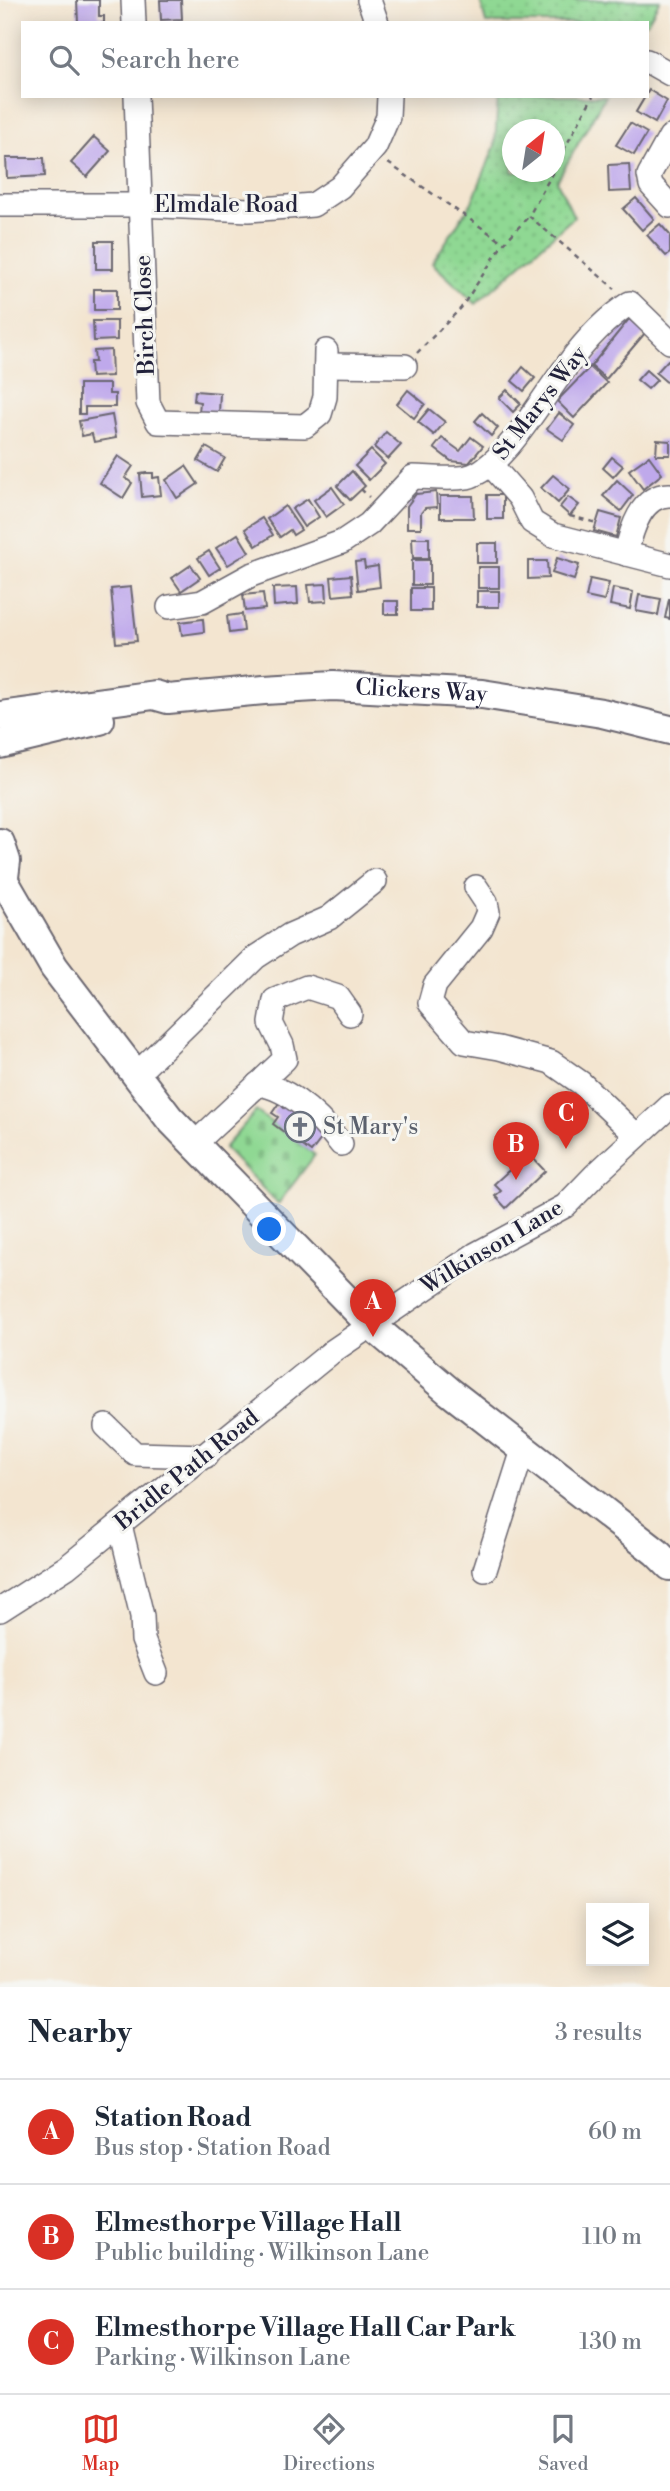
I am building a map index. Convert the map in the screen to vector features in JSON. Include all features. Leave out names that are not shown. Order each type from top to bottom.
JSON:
[{"type":"main road","name":"Clickers Way","points":[[0,716],[155,695],[167,699],[333,686],[469,694],[602,713],[670,730]]},
{"type":"main road","name":"Clickers Way","points":[[0,744],[61,727],[159,708],[167,699]]},
{"type":"main road","points":[[0,843],[6,861],[2,875],[54,967],[169,1118],[370,1324],[523,1450],[656,1552],[670,1566]]},
{"type":"street","points":[[133,0],[134,21]]},
{"type":"street","points":[[369,0],[376,21]]},
{"type":"street","points":[[649,62],[670,75]]},
{"type":"street","name":"Birch Close","points":[[136,98],[148,403],[158,422],[305,426],[320,414],[325,397],[326,358],[405,366]]},
{"type":"street","name":"Elmdale Road","points":[[0,205],[141,205],[249,210],[313,205],[340,187],[371,151],[388,117],[389,98]]},
{"type":"street","points":[[670,137],[649,175],[650,185],[670,206]]},
{"type":"street","points":[[630,303],[670,342]]},
{"type":"street","name":"St Marys Way","points":[[169,607],[202,602],[251,575],[342,542],[369,524],[413,477],[467,477],[491,466],[532,415],[566,366],[610,316],[630,303]]},
{"type":"street","points":[[491,466],[520,498],[532,522],[553,535],[670,565]]},
{"type":"street","points":[[625,554],[641,510],[662,495],[670,495]]},
{"type":"street","points":[[134,1071],[146,1065],[256,957],[290,936],[329,918],[375,881]]},
{"type":"street","points":[[476,887],[486,902],[488,912],[481,928],[435,985],[430,1003],[464,1042],[551,1062],[581,1083],[637,1136]]},
{"type":"street","points":[[193,1143],[285,1059],[282,1045],[271,1023],[275,1000],[307,987],[338,997],[350,1014]]},
{"type":"street","points":[[258,1084],[285,1093],[328,1127],[341,1144]]},
{"type":"street","name":"Wilkinson Lane","points":[[370,1324],[476,1254],[565,1206],[670,1106]]},
{"type":"street","name":"Bridle Path Road","points":[[0,1610],[67,1567],[332,1351],[370,1324]]},
{"type":"street","points":[[106,1426],[135,1454],[206,1456]]},
{"type":"street","points":[[485,1570],[523,1450]]},
{"type":"street","points":[[120,1525],[142,1616],[143,1640],[156,1673]]},
{"type":"path","points":[[565,149],[592,98]]},
{"type":"path","points":[[371,151],[504,243]]},
{"type":"path","points":[[405,366],[461,308],[504,243],[529,216],[547,182]]},
{"type":"path","points":[[529,216],[630,303]]},
{"type":"path","points":[[570,516],[597,523]]},
{"type":"green space","points":[[480,0],[660,0],[648,21],[485,21]]},
{"type":"green space","points":[[498,98],[604,98],[565,167],[565,119],[502,119],[502,182],[557,182],[574,217],[476,304],[432,263],[472,202],[495,146]]},
{"type":"green space","points":[[256,1111],[315,1155],[278,1204],[224,1148]]},
{"type":"building","points":[[77,0],[99,0],[99,16],[104,16],[104,21],[78,21]]},
{"type":"building","points":[[160,0],[181,0],[182,19],[161,20]]},
{"type":"building","points":[[649,90],[667,101],[655,123],[636,112],[644,98],[649,98]]},
{"type":"building","points":[[630,123],[647,133],[634,155],[616,145]]},
{"type":"building","points":[[94,137],[110,151],[87,177],[71,163]]},
{"type":"building","points":[[6,158],[44,158],[45,176],[7,178]]},
{"type":"building","points":[[629,164],[631,191],[609,192],[608,165]]},
{"type":"building","points":[[636,198],[654,219],[642,230],[623,209]]},
{"type":"building","points":[[660,224],[670,235],[670,253],[666,256],[647,235]]},
{"type":"building","points":[[96,241],[113,241],[113,269],[96,269]]},
{"type":"building","points":[[94,289],[117,289],[117,310],[94,310]]},
{"type":"building","points":[[629,319],[645,333],[606,379],[591,366]]},
{"type":"building","points":[[93,321],[117,321],[117,340],[94,341]]},
{"type":"building","points":[[111,350],[112,376],[91,377],[90,362],[95,362],[94,351]]},
{"type":"building","points":[[668,360],[670,362],[670,385],[656,373]]},
{"type":"building","points":[[523,367],[535,378],[524,391],[512,381]]},
{"type":"building","points":[[590,367],[607,383],[574,418],[557,401]]},
{"type":"building","points":[[646,370],[657,380],[648,389],[637,380]]},
{"type":"building","points":[[79,384],[109,384],[109,394],[115,394],[115,407],[85,407],[85,414],[79,414]]},
{"type":"building","points":[[408,390],[425,404],[414,418],[397,404]]},
{"type":"building","points":[[507,390],[521,404],[513,412],[499,398]]},
{"type":"building","points":[[195,391],[220,393],[219,413],[199,412],[200,402],[194,401]]},
{"type":"building","points":[[429,409],[445,422],[434,435],[418,422]]},
{"type":"building","points":[[482,413],[498,428],[491,436],[475,421]]},
{"type":"building","points":[[559,413],[574,425],[563,440],[547,429]]},
{"type":"building","points":[[112,415],[116,438],[94,442],[92,434],[82,436],[79,421]]},
{"type":"building","points":[[386,432],[401,445],[388,459],[374,447]]},
{"type":"building","points":[[471,437],[483,446],[469,463],[451,461],[434,448],[442,438],[460,451]]},
{"type":"building","points":[[657,440],[670,441],[670,455],[656,455]]},
{"type":"building","points":[[206,447],[225,458],[217,472],[198,461]]},
{"type":"building","points":[[371,450],[385,464],[369,480],[355,466]]},
{"type":"building","points":[[118,456],[133,466],[125,478],[132,483],[123,498],[100,483]]},
{"type":"building","points":[[649,456],[662,474],[643,489],[629,470]]},
{"type":"building","points":[[612,457],[623,466],[613,477],[603,468]]},
{"type":"building","points":[[186,466],[198,484],[177,498],[166,480]]},
{"type":"building","points":[[352,471],[365,486],[350,500],[337,486]]},
{"type":"building","points":[[153,473],[153,478],[159,477],[161,495],[142,497],[140,474]]},
{"type":"building","points":[[553,475],[570,489],[558,503],[541,488]]},
{"type":"building","points":[[617,480],[633,495],[621,511],[603,496]]},
{"type":"building","points":[[332,487],[344,504],[326,517],[314,500]]},
{"type":"building","points":[[436,492],[437,507],[425,508],[421,513],[421,528],[407,528],[407,506],[416,494]]},
{"type":"building","points":[[487,495],[503,495],[503,519],[487,519]]},
{"type":"building","points":[[440,496],[473,496],[474,518],[440,518]]},
{"type":"building","points":[[568,497],[579,505],[570,516],[560,507]]},
{"type":"building","points":[[308,499],[319,517],[304,527],[292,509]]},
{"type":"building","points":[[285,506],[301,530],[293,535],[290,530],[280,537],[267,519]]},
{"type":"building","points":[[600,512],[621,518],[616,537],[594,531]]},
{"type":"building","points":[[262,518],[273,535],[256,546],[245,529]]},
{"type":"building","points":[[238,534],[249,552],[228,565],[216,548]]},
{"type":"building","points":[[412,538],[429,538],[429,558],[413,558]]},
{"type":"building","points":[[477,543],[497,543],[497,563],[477,563]]},
{"type":"building","points":[[209,551],[220,568],[209,575],[198,558]]},
{"type":"building","points":[[557,558],[579,565],[574,580],[552,573]]},
{"type":"building","points":[[412,560],[430,560],[430,585],[412,585]]},
{"type":"building","points":[[364,561],[365,568],[378,566],[380,587],[358,590],[355,562]]},
{"type":"building","points":[[528,561],[547,561],[548,578],[528,579]]},
{"type":"building","points":[[191,565],[200,578],[181,591],[172,578]]},
{"type":"building","points":[[478,567],[499,567],[499,588],[478,588]]},
{"type":"building","points":[[351,575],[353,594],[333,596],[331,577]]},
{"type":"building","points":[[590,579],[609,583],[604,601],[586,597]]},
{"type":"building","points":[[326,584],[327,601],[310,602],[308,585]]},
{"type":"building","points":[[131,587],[137,641],[116,643],[111,589]]},
{"type":"building","points":[[297,587],[298,604],[274,606],[273,588]]},
{"type":"building","points":[[411,588],[431,588],[431,611],[411,611]]},
{"type":"building","points":[[613,588],[633,592],[630,609],[610,605]]},
{"type":"building","points":[[477,591],[499,591],[499,607],[477,607]]},
{"type":"building","points":[[263,593],[265,609],[245,611],[243,595]]},
{"type":"building","points":[[639,595],[661,599],[658,615],[636,611]]},
{"type":"building","points":[[670,599],[670,619],[665,618]]},
{"type":"building","points":[[384,601],[398,601],[398,614],[384,614]]},
{"type":"building","points":[[242,614],[244,631],[229,633],[227,616]]},
{"type":"building","points":[[203,619],[204,632],[182,635],[180,622]]},
{"type":"building","name":"St Mary's","points":[[289,1101],[328,1130],[311,1152],[273,1124],[278,1117],[272,1113],[279,1103],[284,1108]]},
{"type":"building","points":[[528,1153],[545,1171],[506,1208],[495,1196],[501,1191],[494,1184]]},
{"type":"place","name":"St Mary's","points":[[300,1127]]},
{"type":"place","name":"Elmesthorpe Village Hall Car Park","points":[[566,1149]]},
{"type":"place","name":"Elmesthorpe Village Hall","points":[[516,1180]]},
{"type":"place","name":"Station Road","points":[[373,1337]]}]
